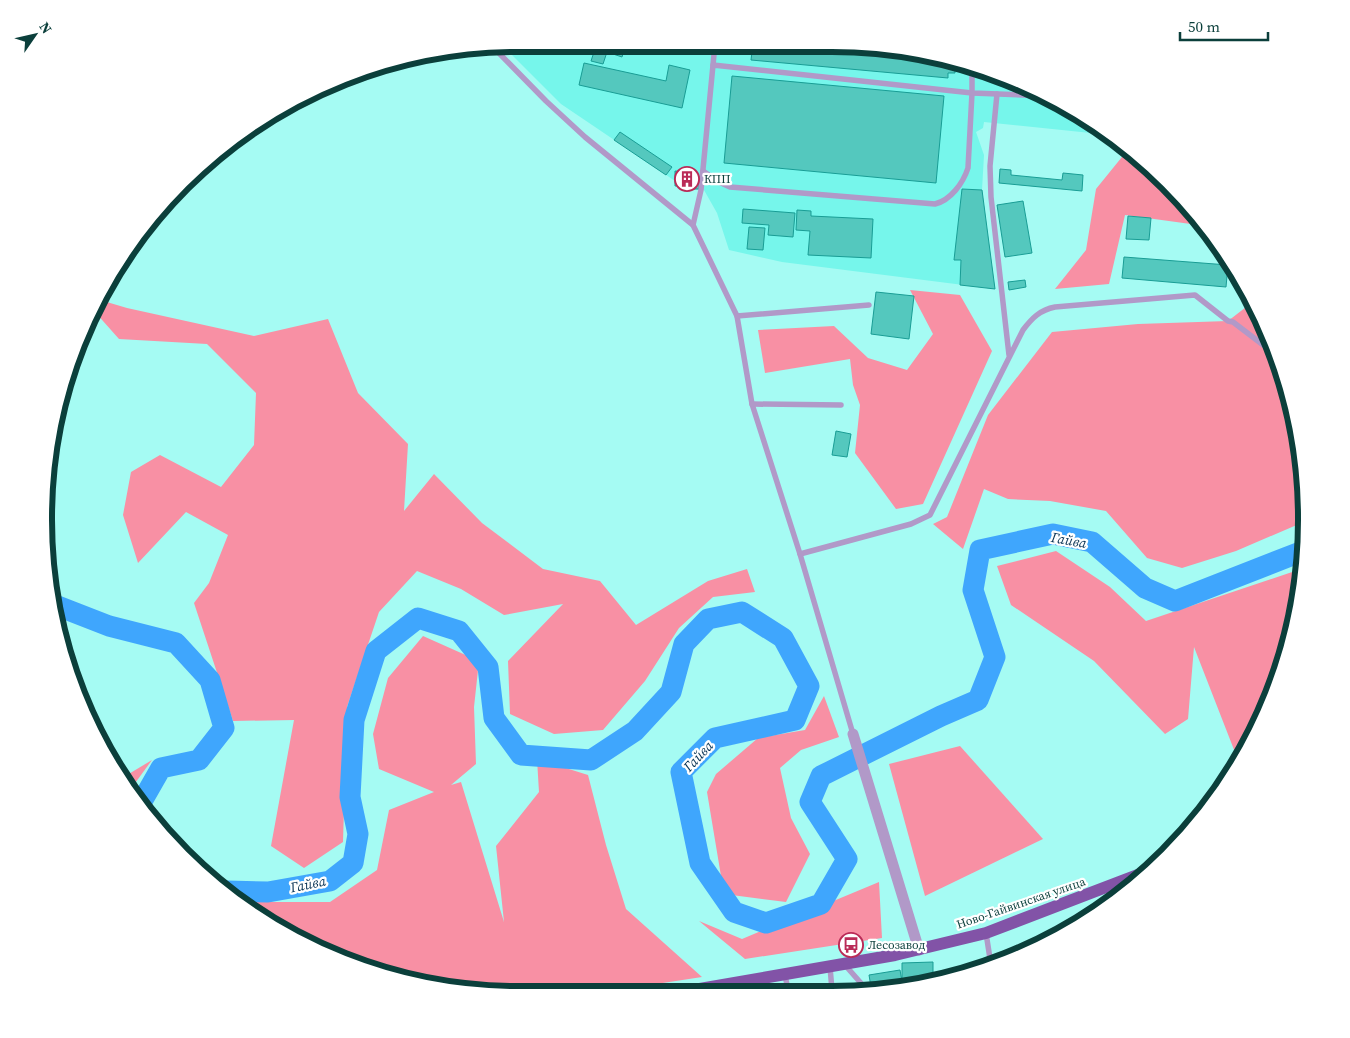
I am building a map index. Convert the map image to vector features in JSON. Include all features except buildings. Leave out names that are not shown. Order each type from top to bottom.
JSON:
[{"type":"main road","name":"Ново-Гайвинская улица","points":[[726,986],[919,950],[986,933],[1128,879]]},
{"type":"street","points":[[853,734],[919,950]]},
{"type":"lane","points":[[693,225],[701,190],[714,52]]},
{"type":"lane","points":[[499,53],[585,137],[693,225],[737,316],[752,404],[800,554],[853,734]]},
{"type":"lane","points":[[713,65],[972,93],[1025,95]]},
{"type":"lane","points":[[703,171],[730,187],[935,204],[947,198],[965,177],[968,168],[972,74]]},
{"type":"lane","points":[[997,94],[990,166],[991,197],[1009,355]]},
{"type":"lane","points":[[800,554],[912,524],[930,515],[1004,369],[1009,355],[1030,320],[1045,309],[1055,306],[1195,295],[1264,346]]},
{"type":"lane","points":[[737,316],[869,305]]},
{"type":"lane","points":[[752,404],[841,405]]},
{"type":"lane","points":[[986,933],[990,958]]},
{"type":"lane","points":[[845,964],[863,985]]},
{"type":"lane","points":[[830,967],[832,986]]},
{"type":"lane","points":[[785,975],[787,986]]},
{"type":"shaded area","points":[[509,52],[831,52],[892,56],[952,68],[1010,88],[1064,115],[1093,133],[984,122],[983,128],[976,132],[984,155],[982,190],[995,289],[782,262],[729,250],[717,213],[704,190],[686,189],[686,186],[675,186],[675,181],[561,104]]},
{"type":"shaded area","points":[[1123,155],[1161,189],[1192,224],[1125,215],[1109,284],[1055,289],[1086,250],[1096,189]]},
{"type":"shaded area","points":[[910,290],[960,295],[992,351],[923,504],[896,509],[855,453],[860,405],[853,385],[850,359],[765,373],[758,330],[834,326],[868,358],[907,370],[933,334]]},
{"type":"shaded area","points":[[107,302],[254,336],[328,319],[358,393],[408,444],[404,511],[434,474],[482,523],[543,569],[600,581],[636,625],[708,581],[747,569],[755,592],[713,597],[679,628],[645,681],[603,730],[554,734],[510,714],[508,661],[563,604],[504,615],[461,589],[417,571],[379,612],[347,707],[343,842],[304,868],[271,846],[294,720],[233,721],[194,603],[209,583],[228,535],[186,512],[138,563],[123,515],[131,472],[160,455],[221,487],[254,445],[256,393],[207,344],[119,339],[99,317]]},
{"type":"shaded area","points":[[1246,307],[1262,340],[1273,369],[1282,398],[1294,458],[1298,525],[1236,551],[1182,568],[1147,558],[1106,511],[1050,501],[1008,499],[984,489],[963,549],[933,524],[947,517],[988,415],[1052,332],[1138,324],[1228,321]]},
{"type":"shaded area","points":[[1056,551],[1110,587],[1146,621],[1295,571],[1289,610],[1273,669],[1262,698],[1235,752],[1194,647],[1188,719],[1165,734],[1094,661],[1011,605],[997,566]]},
{"type":"shaded area","points":[[423,636],[479,661],[474,707],[476,764],[451,785],[461,782],[504,922],[496,846],[539,792],[537,759],[588,775],[606,845],[626,909],[702,977],[643,986],[519,986],[488,985],[428,977],[398,970],[340,950],[286,923],[253,902],[330,902],[377,870],[389,810],[434,792],[379,769],[373,734],[388,678]]},
{"type":"shaded area","points":[[824,696],[839,737],[801,750],[780,768],[791,818],[810,854],[786,902],[724,894],[707,792],[716,774],[758,738],[805,730]]},
{"type":"shaded area","points":[[960,746],[1043,839],[925,896],[889,764]]},
{"type":"shaded area","points":[[152,760],[135,783],[129,774]]},
{"type":"shaded area","points":[[879,882],[882,938],[745,959],[699,921],[742,939]]},
{"type":"waterway","name":"Гайва","points":[[238,891],[268,892],[330,881],[353,863],[358,834],[350,797],[354,720],[376,651],[418,618],[459,631],[488,667],[494,718],[521,755],[591,760],[635,731],[671,692],[684,644],[708,619],[742,612],[783,638],[809,686],[795,720],[715,738],[681,772],[700,863],[734,912],[766,923],[821,904],[847,859],[810,802],[821,776],[941,716],[978,700],[995,657],[973,590],[980,550],[1053,534],[1092,542],[1145,588],[1175,601],[1297,553]]},
{"type":"waterway","name":"Гайва","points":[[61,607],[109,626],[176,643],[210,680],[224,728],[199,760],[161,768],[145,797]]},
{"type":"place","name":"КПП","points":[[687,179]]},
{"type":"place","name":"Лесозавод","points":[[851,945]]}]
